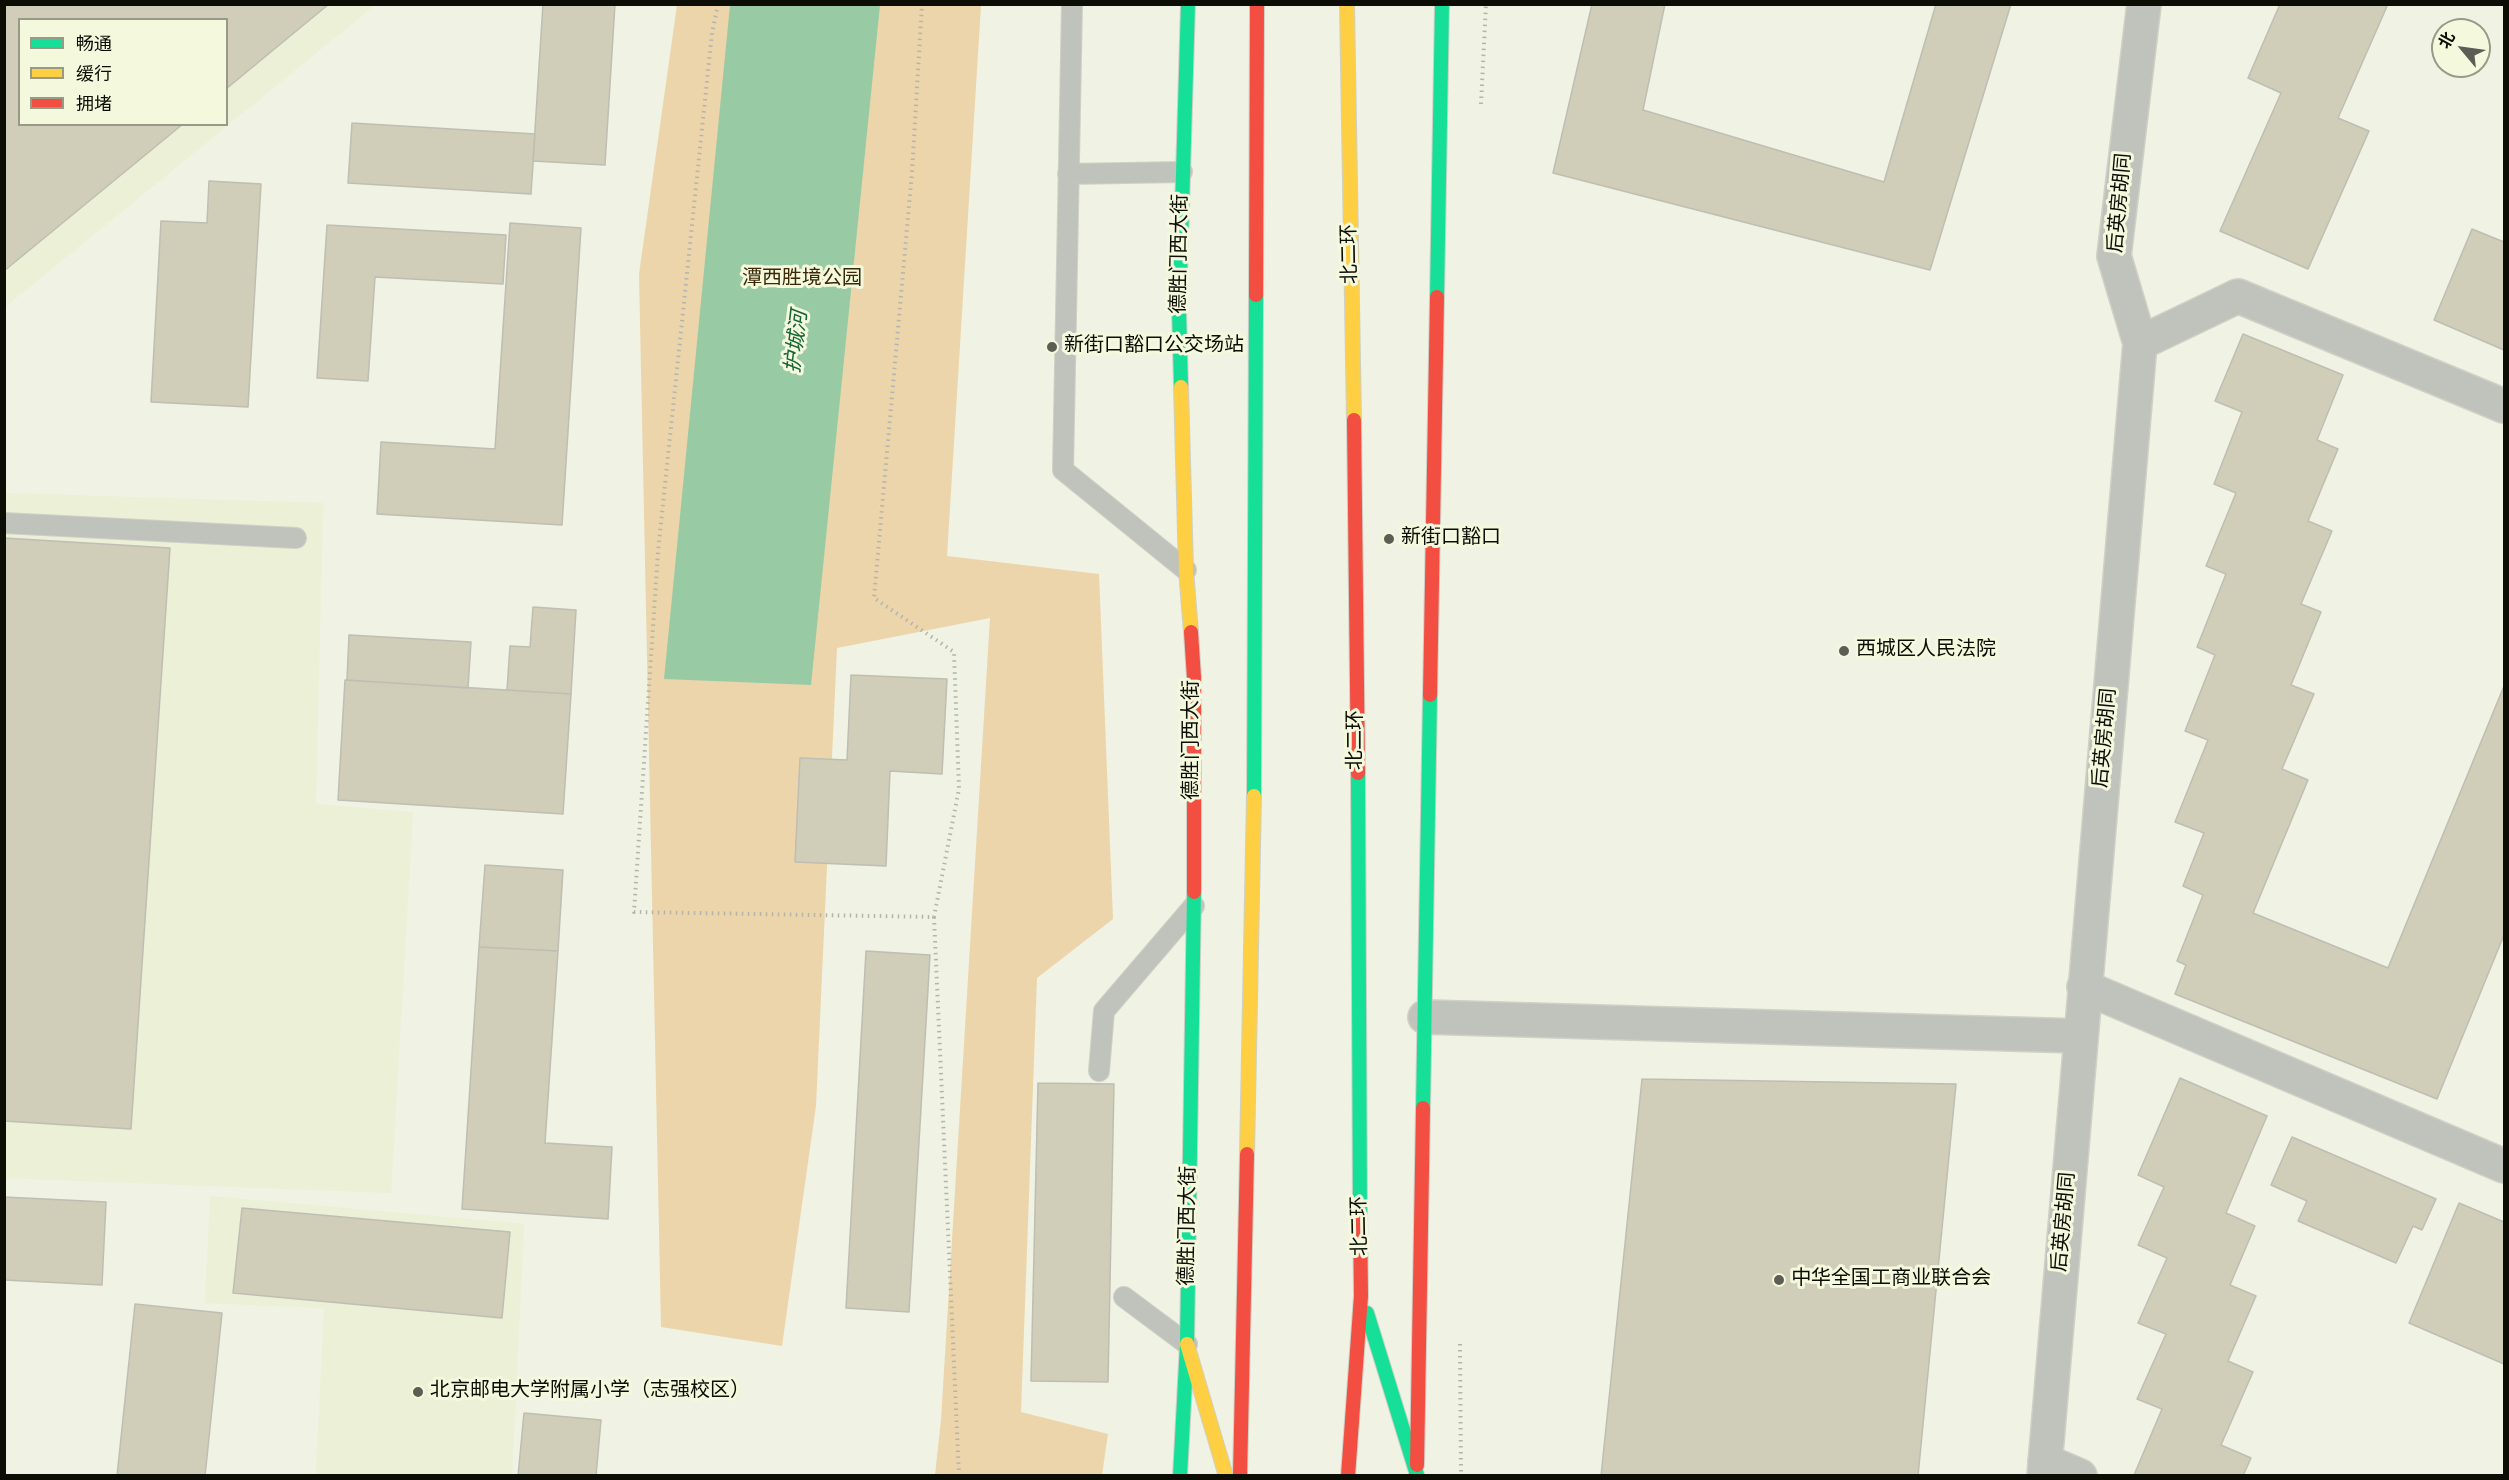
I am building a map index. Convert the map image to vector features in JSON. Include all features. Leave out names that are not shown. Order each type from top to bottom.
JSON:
[{"type":"main road","name":"德胜门西大街","points":[[1180,1476],[1186,1344],[1194,906],[1194,678],[1186,570],[1179,310],[1188,4]]},
{"type":"main road","points":[[1240,1476],[1254,826],[1257,4]]},
{"type":"main road","name":"北二环","points":[[1347,4],[1356,543],[1361,1296],[1348,1476]]},
{"type":"main road","points":[[1417,1475],[1443,4]]},
{"type":"main road","points":[[1361,1296],[1417,1475]]},
{"type":"main road","points":[[1186,1344],[1226,1476]]},
{"type":"street","name":"后英房胡同","points":[[2044,1468],[2140,343],[2114,256],[2144,4]]},
{"type":"street","points":[[2140,343],[2238,296],[2505,406]]},
{"type":"street","points":[[2084,987],[2505,1166]]},
{"type":"street","points":[[1425,1017],[2080,1036]]},
{"type":"street","points":[[2044,1468],[2080,1476]]},
{"type":"lane","points":[[1072,4],[1063,470],[1186,570]]},
{"type":"lane","points":[[1068,174],[1182,172]]},
{"type":"lane","points":[[4,523],[296,538]]},
{"type":"lane","points":[[1099,1071],[1104,1011],[1194,906]]},
{"type":"lane","points":[[1124,1297],[1186,1344]]},
{"type":"path","points":[[718,4],[712,33],[658,552],[634,912],[934,917]]},
{"type":"path","points":[[922,4],[912,172],[874,598],[954,652],[959,789],[934,917],[959,1476]]},
{"type":"shaded area","points":[[5,5],[375,5],[228,125],[228,18],[18,18],[18,126],[227,126],[5,307]]},
{"type":"shaded area","points":[[5,493],[323,503],[316,804],[413,812],[391,1193],[5,1178]]},
{"type":"shaded area","name":"北京邮电大学附属小学（志强校区）","points":[[210,1196],[524,1224],[512,1475],[316,1475],[324,1308],[205,1303]]},
{"type":"green space","name":"潭西胜境公园","points":[[677,5],[981,5],[947,556],[1099,574],[1113,919],[1037,978],[1021,1412],[1108,1434],[1102,1475],[935,1475],[941,1420],[990,618],[837,648],[816,1106],[782,1346],[661,1327],[639,274]]},
{"type":"water","name":"护城河","points":[[730,5],[880,5],[811,685],[664,679]]},
{"type":"building","points":[[4,4],[329,4],[228,87],[228,18],[18,18],[18,126],[181,126],[4,271]]},
{"type":"building","points":[[543,4],[615,4],[605,165],[533,161]]},
{"type":"building","points":[[1592,4],[1665,4],[1643,110],[1884,182],[1936,4],[2011,4],[1930,270],[1553,173]]},
{"type":"building","points":[[2280,4],[2388,4],[2338,118],[2369,131],[2308,269],[2220,231],[2281,93],[2248,78]]},
{"type":"building","points":[[352,123],[535,134],[531,194],[348,183]]},
{"type":"building","points":[[209,181],[261,184],[248,407],[151,402],[161,221],[207,223]]},
{"type":"building","points":[[510,223],[581,228],[562,525],[377,514],[381,442],[495,449]]},
{"type":"building","points":[[327,225],[506,235],[503,284],[375,277],[368,381],[317,378]]},
{"type":"building","points":[[2472,229],[2504,242],[2504,350],[2434,320]]},
{"type":"building","points":[[2243,334],[2343,375],[2317,440],[2338,449],[2308,521],[2332,531],[2301,604],[2321,612],[2291,685],[2314,694],[2282,769],[2308,780],[2253,913],[2388,968],[2504,686],[2504,935],[2437,1099],[2175,994],[2186,965],[2177,961],[2203,895],[2183,886],[2204,833],[2175,822],[2208,740],[2185,731],[2215,655],[2197,647],[2226,574],[2206,566],[2236,493],[2214,484],[2242,412],[2215,401]]},
{"type":"building","points":[[4,538],[170,548],[131,1129],[4,1121]]},
{"type":"building","points":[[533,607],[576,610],[571,694],[507,690],[510,646],[530,647]]},
{"type":"building","points":[[349,635],[471,642],[468,688],[347,680]]},
{"type":"building","points":[[851,675],[947,679],[942,774],[890,771],[886,866],[795,862],[800,758],[847,760]]},
{"type":"building","points":[[345,680],[571,694],[563,814],[338,800]]},
{"type":"building","points":[[485,865],[563,870],[558,951],[479,947]]},
{"type":"building","points":[[479,947],[558,951],[545,1143],[612,1147],[608,1219],[462,1209]]},
{"type":"building","points":[[866,951],[930,955],[909,1312],[846,1308]]},
{"type":"building","points":[[2180,1078],[2267,1116],[2226,1213],[2255,1226],[2230,1285],[2256,1296],[2228,1361],[2253,1372],[2221,1445],[2251,1458],[2243,1476],[2134,1475],[2162,1409],[2137,1399],[2166,1334],[2138,1323],[2167,1258],[2138,1245],[2164,1187],[2138,1175]]},
{"type":"building","name":"中华全国工商业联合会","points":[[1642,1079],[1956,1084],[1918,1476],[1601,1476]]},
{"type":"building","points":[[1038,1083],[1114,1084],[1108,1382],[1031,1381]]},
{"type":"building","points":[[2292,1137],[2436,1199],[2422,1230],[2413,1226],[2396,1263],[2298,1221],[2307,1201],[2271,1185]]},
{"type":"building","points":[[4,1197],[106,1202],[102,1285],[4,1280]]},
{"type":"building","points":[[2459,1203],[2504,1222],[2504,1364],[2409,1323]]},
{"type":"building","points":[[242,1208],[510,1232],[502,1318],[233,1293]]},
{"type":"building","points":[[135,1304],[222,1313],[205,1476],[117,1476]]},
{"type":"building","points":[[524,1413],[601,1420],[596,1476],[518,1476]]},
{"type":"traffic: fast","points":[[1181,387],[1179,310],[1188,4]]},
{"type":"traffic: fast","points":[[1437,297],[1442,4]]},
{"type":"traffic: fast","points":[[1254,796],[1256,295]]},
{"type":"traffic: fast","points":[[1423,1108],[1430,695]]},
{"type":"traffic: fast","points":[[1358,773],[1360,1215]]},
{"type":"traffic: fast","points":[[1180,1476],[1187,1344],[1194,892]]},
{"type":"traffic: fast","points":[[1367,1313],[1417,1475]]},
{"type":"traffic: slow","points":[[1347,4],[1354,420]]},
{"type":"traffic: slow","points":[[1181,387],[1186,570],[1191,632]]},
{"type":"traffic: slow","points":[[1247,1154],[1254,796]]},
{"type":"traffic: slow","points":[[1187,1344],[1226,1476]]},
{"type":"traffic: jam","points":[[1256,295],[1257,4]]},
{"type":"traffic: jam","points":[[1430,695],[1437,297]]},
{"type":"traffic: jam","points":[[1354,420],[1358,773]]},
{"type":"traffic: jam","points":[[1191,632],[1194,678],[1194,892]]},
{"type":"traffic: jam","points":[[1417,1465],[1423,1108]]},
{"type":"traffic: jam","points":[[1240,1476],[1247,1154]]},
{"type":"traffic: jam","points":[[1348,1476],[1361,1296],[1360,1215]]},
{"type":"place","name":"新街口豁口公交场站","points":[[1052,347]]},
{"type":"place","name":"新街口豁口","points":[[1389,539]]},
{"type":"place","name":"西城区人民法院","points":[[1844,651]]},
{"type":"place","name":"中华全国工商业联合会","points":[[1779,1280]]},
{"type":"place","name":"北京邮电大学附属小学（志强校区）","points":[[418,1392]]}]
